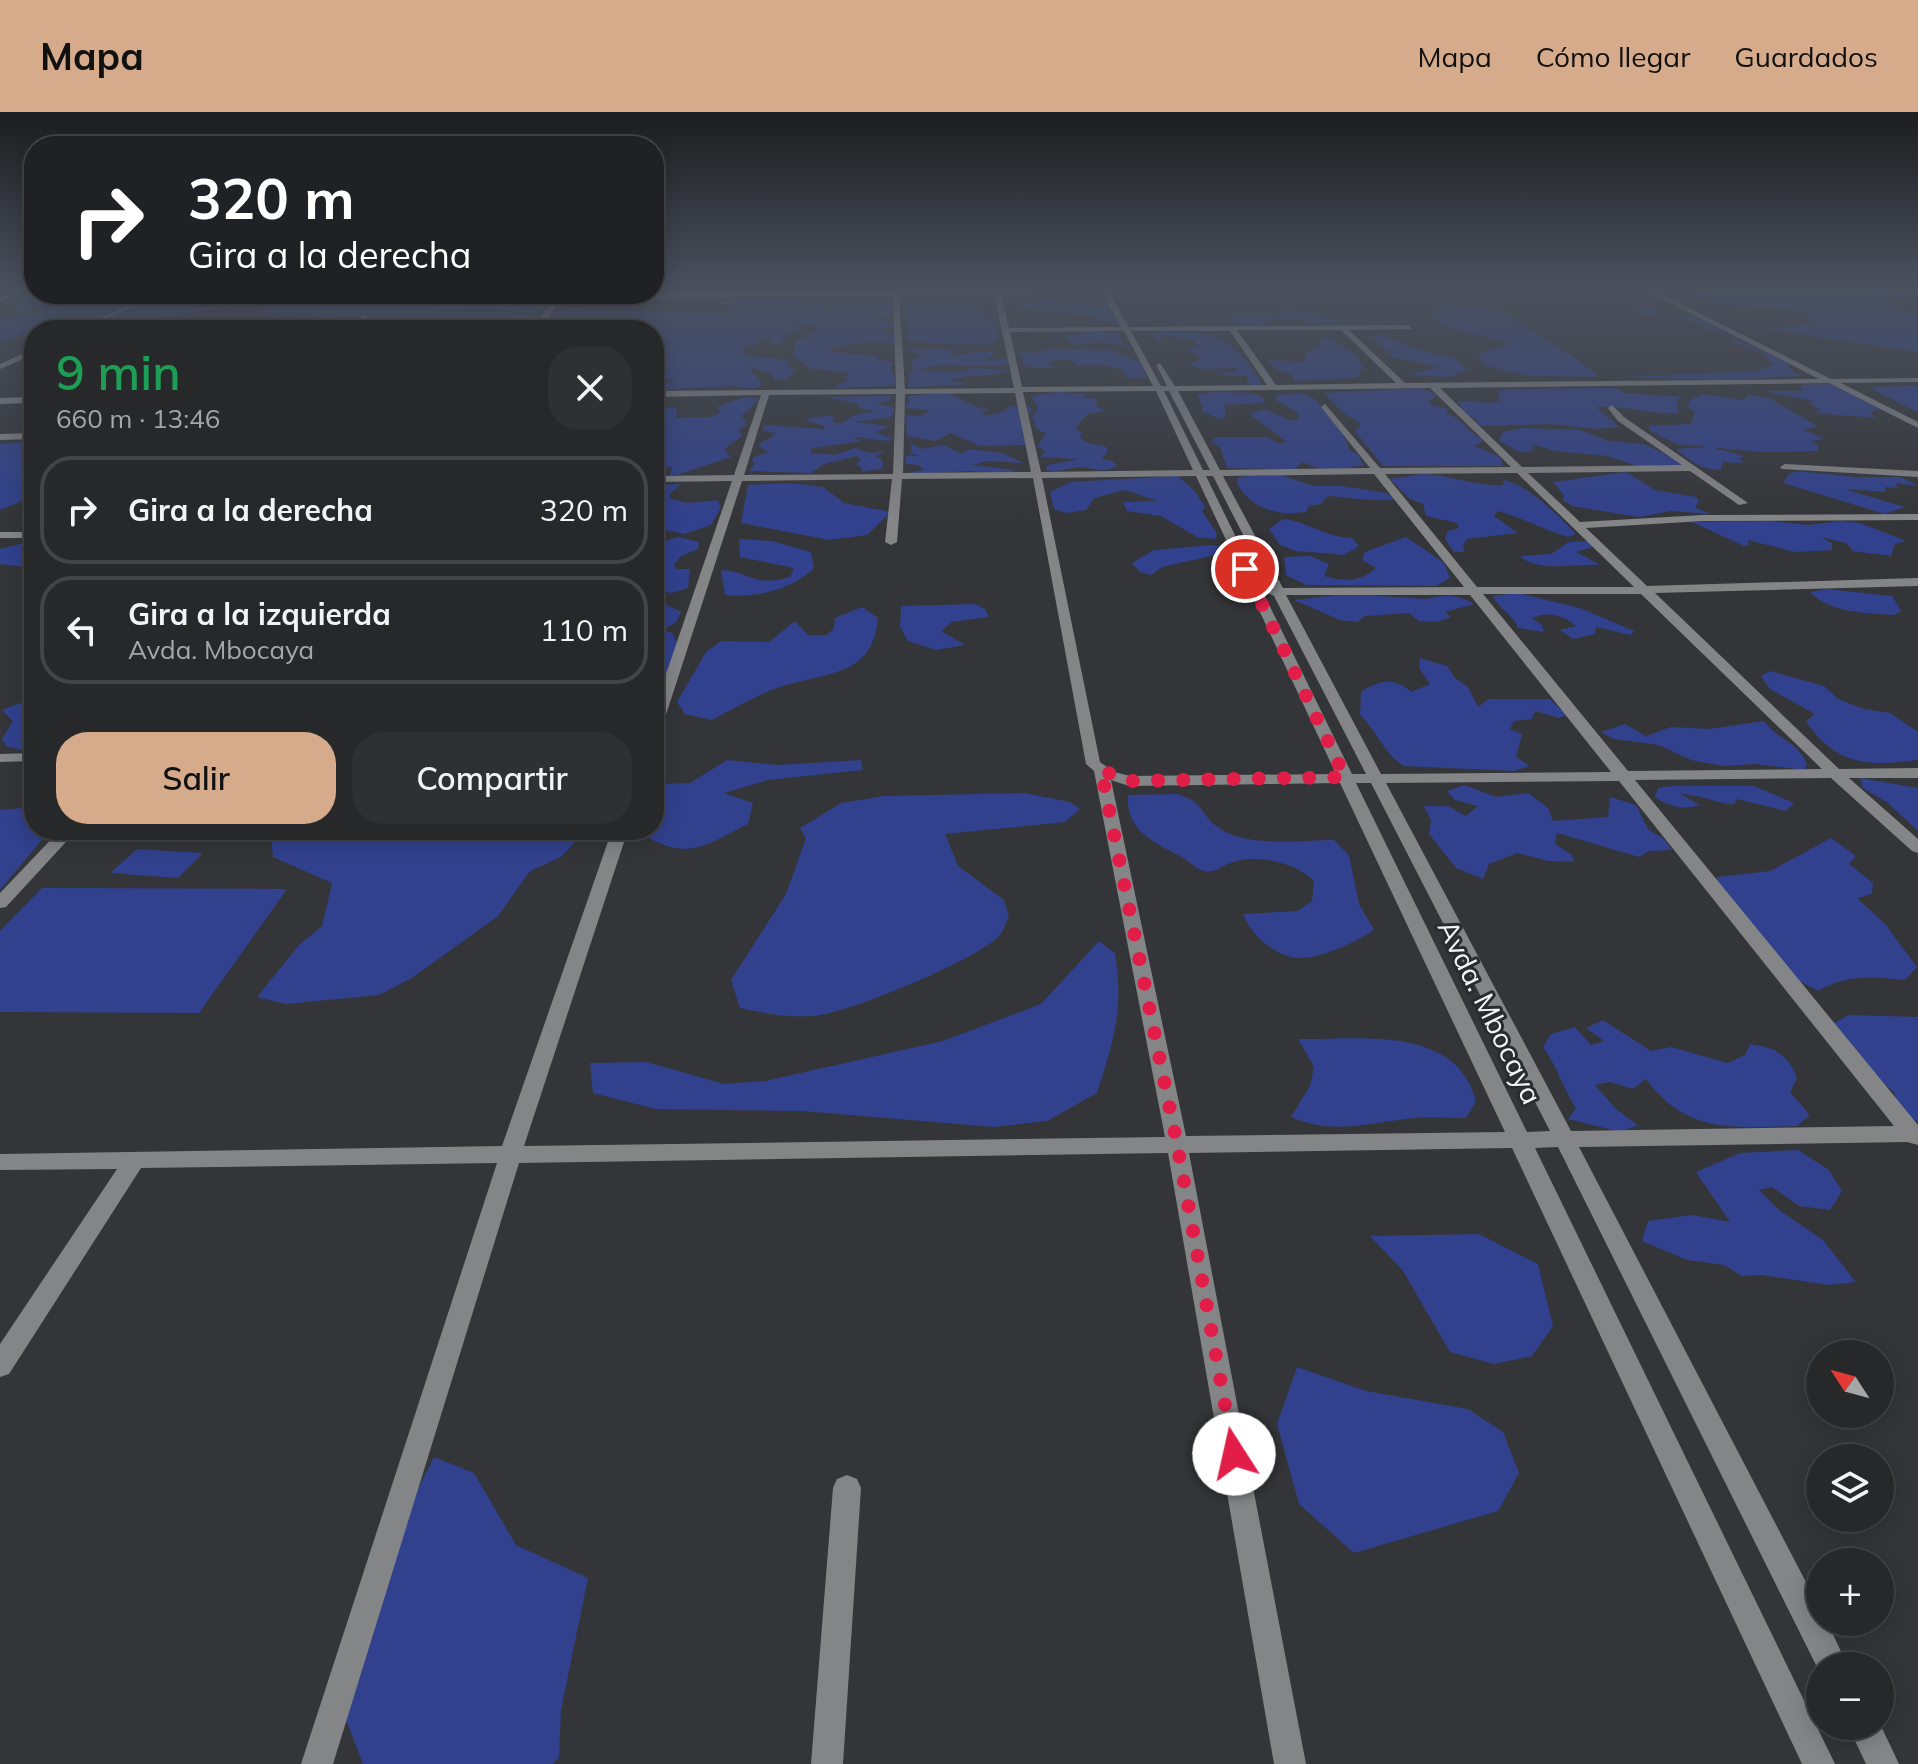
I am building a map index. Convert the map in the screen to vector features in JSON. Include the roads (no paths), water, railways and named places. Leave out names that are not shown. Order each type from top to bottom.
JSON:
[{"type":"street","points":[[891,542],[900,476],[901,366]]},
{"type":"street","points":[[1015,366],[1093,764],[1101,770],[1129,781],[1623,773],[1918,773]]},
{"type":"street","name":"Avda. Mbocaya","points":[[1153,366],[1207,473],[1257,592],[1345,777],[1819,1764]]},
{"type":"street","points":[[1258,366],[1273,387]]},
{"type":"street","points":[[1382,366],[1402,385]]},
{"type":"street","points":[[1802,366],[1918,425]]},
{"type":"street","points":[[664,394],[1918,380]]},
{"type":"street","points":[[1431,384],[1835,774],[1918,848]]},
{"type":"street","points":[[664,700],[766,393]]},
{"type":"street","points":[[0,401],[24,400]]},
{"type":"street","points":[[1325,407],[1916,1136]]},
{"type":"street","points":[[1612,408],[1621,419],[1743,503]]},
{"type":"street","points":[[0,437],[24,436]]},
{"type":"street","points":[[1785,467],[1918,474]]},
{"type":"street","points":[[664,479],[1692,468]]},
{"type":"street","points":[[1207,473],[1280,592],[1565,1140],[1826,1652]]},
{"type":"street","points":[[1578,525],[1703,518],[1918,517]]},
{"type":"street","points":[[0,535],[24,535]]},
{"type":"street","points":[[1257,592],[1647,590],[1918,582]]},
{"type":"street","points":[[0,758],[24,757]]},
{"type":"street","points":[[1101,770],[1177,1144],[1290,1764]]},
{"type":"street","points":[[0,903],[60,840]]},
{"type":"street","points":[[317,1764],[511,1152],[617,840]]},
{"type":"street","points":[[0,1162],[511,1152],[1916,1136]]},
{"type":"street","points":[[0,1366],[134,1161]]},
{"type":"street","points":[[827,1764],[847,1488]]},
{"type":"street","points":[[1871,1740],[1883,1764]]}]
